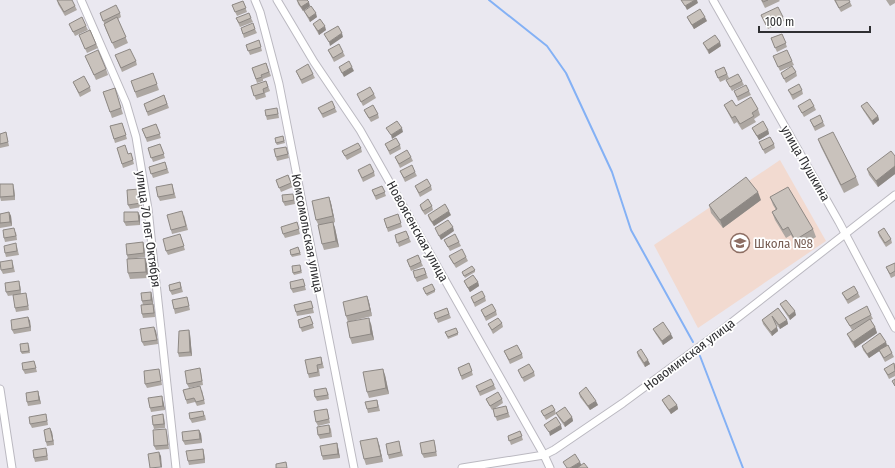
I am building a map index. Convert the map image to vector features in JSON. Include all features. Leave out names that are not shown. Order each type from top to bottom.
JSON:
[{"type":"street","name":"улица 70 лет Октября","points":[[81,0],[126,103],[136,137],[148,209],[176,468]]},
{"type":"street","name":"Комсомольская улица","points":[[254,0],[260,12],[279,84],[354,468]]},
{"type":"street","name":"Новоясенская улица","points":[[277,0],[314,62],[360,130],[550,468]]},
{"type":"street","name":"улица Пушкина","points":[[713,0],[845,233],[895,328]]},
{"type":"street","name":"Новоминская улица","points":[[462,468],[544,455],[623,403],[722,330],[895,195]]},
{"type":"street","points":[[0,389],[12,468]]},
{"type":"shaded area","name":"Школа №8","points":[[780,160],[826,241],[698,328],[654,245]]},
{"type":"building","points":[[57,0],[72,0],[75,6],[64,12]]},
{"type":"building","points":[[297,0],[307,0],[309,2],[301,7]]},
{"type":"building","points":[[681,0],[695,0],[685,6]]},
{"type":"building","points":[[835,0],[849,0],[850,2],[839,8]]},
{"type":"building","points":[[243,1],[246,8],[235,12],[232,5]]},
{"type":"building","points":[[116,5],[120,13],[103,21],[100,13]]},
{"type":"building","points":[[311,6],[316,13],[309,18],[304,11]]},
{"type":"building","points":[[778,7],[783,17],[766,25],[761,15]]},
{"type":"building","points":[[700,9],[705,17],[692,25],[687,17]]},
{"type":"building","points":[[249,13],[251,18],[239,23],[236,18]]},
{"type":"building","points":[[82,17],[86,26],[73,32],[69,24]]},
{"type":"building","points":[[117,17],[126,37],[112,43],[104,24]]},
{"type":"building","points":[[320,19],[325,26],[318,31],[313,24]]},
{"type":"building","points":[[253,23],[255,29],[243,34],[241,28]]},
{"type":"building","points":[[338,26],[342,33],[329,42],[324,34]]},
{"type":"building","points":[[90,30],[96,44],[85,49],[79,35]]},
{"type":"building","points":[[782,34],[786,43],[775,48],[771,38]]},
{"type":"building","points":[[715,35],[720,42],[708,50],[703,43]]},
{"type":"building","points":[[259,40],[261,47],[248,51],[246,45]]},
{"type":"building","points":[[339,44],[343,52],[333,58],[328,50]]},
{"type":"building","points":[[130,49],[136,61],[121,68],[115,55]]},
{"type":"building","points":[[98,50],[106,69],[94,75],[85,56]]},
{"type":"building","points":[[787,50],[792,61],[778,67],[773,56]]},
{"type":"building","points":[[349,61],[352,67],[342,73],[339,67]]},
{"type":"building","points":[[266,63],[269,72],[256,79],[252,68]]},
{"type":"building","points":[[308,64],[313,74],[301,80],[296,71]]},
{"type":"building","points":[[792,66],[796,72],[784,79],[781,73]]},
{"type":"building","points":[[724,67],[727,74],[718,78],[715,71]]},
{"type":"building","points":[[153,73],[157,84],[135,92],[131,81]]},
{"type":"building","points":[[738,74],[742,81],[730,87],[726,80]]},
{"type":"building","points":[[84,76],[90,87],[79,93],[73,82]]},
{"type":"building","points":[[266,81],[268,87],[263,89],[264,93],[254,96],[251,86]]},
{"type":"building","points":[[799,84],[802,90],[792,95],[788,90]]},
{"type":"building","points":[[746,85],[749,91],[737,97],[734,91]]},
{"type":"building","points":[[370,87],[374,94],[361,102],[357,94]]},
{"type":"building","points":[[115,88],[121,108],[110,112],[103,92]]},
{"type":"building","points":[[164,95],[167,104],[147,112],[144,104]]},
{"type":"building","points":[[751,97],[758,109],[752,113],[754,116],[740,124],[735,116],[732,118],[724,105],[732,100],[736,106]]},
{"type":"building","points":[[810,99],[814,106],[802,113],[798,106]]},
{"type":"building","points":[[332,101],[335,108],[322,114],[318,108]]},
{"type":"building","points":[[867,102],[878,116],[872,121],[861,106]]},
{"type":"building","points":[[373,105],[378,114],[369,118],[364,110]]},
{"type":"building","points":[[277,108],[278,114],[266,116],[265,110]]},
{"type":"building","points":[[820,115],[823,122],[814,127],[810,120]]},
{"type":"building","points":[[397,121],[402,128],[391,135],[386,128]]},
{"type":"building","points":[[763,121],[768,130],[757,136],[752,128]]},
{"type":"building","points":[[122,123],[126,135],[114,139],[110,126]]},
{"type":"building","points":[[156,124],[160,134],[146,138],[142,129]]},
{"type":"building","points":[[6,132],[8,142],[0,144],[0,134]]},
{"type":"building","points":[[833,132],[856,177],[841,185],[818,139]]},
{"type":"building","points":[[283,136],[284,141],[276,143],[275,138]]},
{"type":"building","points":[[770,137],[774,144],[763,150],[759,142]]},
{"type":"building","points":[[396,138],[400,145],[389,151],[385,144]]},
{"type":"building","points":[[358,143],[361,148],[345,156],[342,151]]},
{"type":"building","points":[[160,144],[164,154],[151,158],[148,148]]},
{"type":"building","points":[[125,145],[128,154],[131,153],[133,160],[122,164],[117,148]]},
{"type":"building","points":[[286,147],[288,154],[276,157],[274,149]]},
{"type":"building","points":[[407,150],[411,157],[399,164],[395,157]]},
{"type":"building","points":[[891,151],[895,156],[895,166],[876,181],[867,169]]},
{"type":"building","points":[[165,162],[167,169],[151,174],[149,167]]},
{"type":"building","points":[[370,164],[374,172],[362,178],[358,170]]},
{"type":"building","points":[[412,165],[415,172],[404,178],[400,171]]},
{"type":"building","points":[[288,175],[291,183],[279,188],[276,180]]},
{"type":"building","points":[[746,177],[758,192],[720,220],[709,205]]},
{"type":"building","points":[[427,179],[431,186],[419,193],[415,186]]},
{"type":"building","points":[[0,184],[13,184],[14,196],[0,197]]},
{"type":"building","points":[[172,184],[174,194],[158,197],[156,187]]},
{"type":"building","points":[[382,186],[385,192],[375,196],[372,190]]},
{"type":"building","points":[[788,187],[813,229],[795,240],[788,227],[783,230],[772,212],[777,209],[770,197]]},
{"type":"building","points":[[139,189],[141,203],[128,205],[127,190]]},
{"type":"building","points":[[293,194],[294,200],[283,202],[282,195]]},
{"type":"building","points":[[329,197],[333,216],[316,220],[312,201]]},
{"type":"building","points":[[428,199],[432,206],[423,211],[420,205]]},
{"type":"building","points":[[445,204],[449,211],[432,222],[428,215]]},
{"type":"building","points":[[182,211],[186,226],[171,230],[167,215]]},
{"type":"building","points":[[9,212],[10,222],[0,223],[0,214]]},
{"type":"building","points":[[124,212],[138,212],[139,221],[124,222]]},
{"type":"building","points":[[398,214],[401,223],[387,228],[384,219]]},
{"type":"building","points":[[448,220],[453,227],[439,236],[435,228]]},
{"type":"building","points":[[297,222],[299,229],[283,234],[281,227]]},
{"type":"building","points":[[333,222],[336,241],[322,244],[318,225]]},
{"type":"building","points":[[14,228],[16,236],[4,238],[3,230]]},
{"type":"building","points":[[884,228],[891,239],[885,243],[878,232]]},
{"type":"building","points":[[406,231],[409,238],[397,243],[395,235]]},
{"type":"building","points":[[180,234],[184,246],[166,251],[163,239]]},
{"type":"building","points":[[455,234],[459,242],[448,247],[444,240]]},
{"type":"building","points":[[143,242],[144,253],[127,255],[126,244]]},
{"type":"building","points":[[16,243],[17,251],[5,253],[4,246]]},
{"type":"building","points":[[298,247],[300,253],[291,255],[290,250]]},
{"type":"building","points":[[462,249],[466,257],[454,264],[449,256]]},
{"type":"building","points":[[418,255],[421,262],[410,267],[407,260]]},
{"type":"building","points":[[145,258],[146,272],[128,273],[127,259]]},
{"type":"building","points":[[12,260],[13,268],[1,270],[0,262]]},
{"type":"building","points":[[895,263],[895,271],[890,274],[886,267]]},
{"type":"building","points":[[300,265],[301,271],[293,273],[292,266]]},
{"type":"building","points":[[472,266],[475,270],[464,276],[462,272]]},
{"type":"building","points":[[424,268],[426,274],[415,278],[413,271]]},
{"type":"building","points":[[473,275],[478,282],[468,288],[464,281]]},
{"type":"building","points":[[303,279],[305,286],[291,289],[290,282]]},
{"type":"building","points":[[19,281],[20,290],[6,292],[5,283]]},
{"type":"building","points":[[180,282],[181,288],[170,291],[169,285]]},
{"type":"building","points":[[432,284],[435,290],[426,294],[423,288]]},
{"type":"building","points":[[854,286],[858,293],[847,300],[842,293]]},
{"type":"building","points":[[482,291],[485,297],[474,303],[471,297]]},
{"type":"building","points":[[151,292],[151,300],[142,301],[141,293]]},
{"type":"building","points":[[26,293],[28,306],[15,308],[13,295]]},
{"type":"building","points":[[367,296],[370,310],[346,316],[343,302]]},
{"type":"building","points":[[187,297],[189,306],[174,309],[172,300]]},
{"type":"building","points":[[786,300],[795,311],[789,316],[780,304]]},
{"type":"building","points":[[311,301],[313,308],[296,312],[294,305]]},
{"type":"building","points":[[153,304],[154,313],[142,314],[141,305]]},
{"type":"building","points":[[492,304],[496,311],[485,317],[481,310]]},
{"type":"building","points":[[867,306],[871,315],[850,326],[845,318]]},
{"type":"building","points":[[447,308],[449,314],[436,319],[434,313]]},
{"type":"building","points":[[778,308],[787,320],[779,325],[772,316],[777,327],[771,332],[762,320]]},
{"type":"building","points":[[310,316],[313,324],[300,328],[298,320]]},
{"type":"building","points":[[28,317],[30,327],[12,330],[11,320]]},
{"type":"building","points":[[369,318],[371,334],[350,338],[347,322]]},
{"type":"building","points":[[498,318],[502,323],[492,330],[488,324]]},
{"type":"building","points":[[870,319],[875,327],[853,342],[847,334]]},
{"type":"building","points":[[663,322],[671,334],[662,341],[653,329]]},
{"type":"building","points":[[154,327],[157,340],[142,342],[140,329]]},
{"type":"building","points":[[456,328],[458,333],[448,337],[445,332]]},
{"type":"building","points":[[189,330],[190,352],[178,353],[179,331]]},
{"type":"building","points":[[880,333],[886,342],[867,354],[862,346]]},
{"type":"building","points":[[28,343],[29,351],[21,352],[20,344]]},
{"type":"building","points":[[517,345],[522,354],[509,360],[504,351]]},
{"type":"building","points":[[888,345],[892,353],[884,358],[879,350]]},
{"type":"building","points":[[641,349],[648,360],[644,363],[637,352]]},
{"type":"building","points":[[321,357],[322,364],[317,365],[318,372],[308,374],[305,360]]},
{"type":"building","points":[[34,361],[36,368],[23,370],[22,363]]},
{"type":"building","points":[[469,363],[472,371],[461,376],[458,368]]},
{"type":"building","points":[[894,363],[895,371],[888,375],[884,369]]},
{"type":"building","points":[[529,364],[534,372],[522,378],[518,370]]},
{"type":"building","points":[[200,368],[202,381],[187,384],[185,371]]},
{"type":"building","points":[[159,369],[161,381],[145,384],[144,371]]},
{"type":"building","points":[[383,369],[386,388],[367,392],[363,372]]},
{"type":"building","points":[[491,379],[494,385],[479,392],[476,386]]},
{"type":"building","points":[[895,379],[895,386],[892,381]]},
{"type":"building","points":[[200,386],[204,400],[196,402],[194,398],[186,400],[183,390]]},
{"type":"building","points":[[586,387],[596,401],[588,406],[579,393]]},
{"type":"building","points":[[326,388],[328,395],[315,397],[314,390]]},
{"type":"building","points":[[38,391],[39,400],[27,402],[26,393]]},
{"type":"building","points":[[498,392],[502,399],[490,406],[486,399]]},
{"type":"building","points":[[669,395],[677,405],[669,410],[662,400]]},
{"type":"building","points":[[162,396],[163,406],[150,408],[148,398]]},
{"type":"building","points":[[377,400],[378,407],[367,409],[365,402]]},
{"type":"building","points":[[552,405],[555,410],[544,416],[541,411]]},
{"type":"building","points":[[506,406],[508,413],[495,417],[493,409]]},
{"type":"building","points":[[565,407],[572,417],[564,423],[556,413]]},
{"type":"building","points":[[327,409],[329,419],[316,422],[314,411]]},
{"type":"building","points":[[203,411],[204,416],[190,419],[189,413]]},
{"type":"building","points":[[46,414],[47,421],[30,424],[29,417]]},
{"type":"building","points":[[163,414],[164,424],[153,425],[152,416]]},
{"type":"building","points":[[556,417],[561,425],[549,432],[544,425]]},
{"type":"building","points":[[329,425],[330,433],[318,435],[317,427]]},
{"type":"building","points":[[50,428],[53,441],[46,442],[44,430]]},
{"type":"building","points":[[166,429],[168,445],[154,446],[153,430]]},
{"type":"building","points":[[199,430],[200,439],[183,441],[182,432]]},
{"type":"building","points":[[520,431],[522,436],[509,441],[508,436]]},
{"type":"building","points":[[377,438],[381,456],[364,459],[360,441]]},
{"type":"building","points":[[434,440],[436,452],[422,454],[420,443]]},
{"type":"building","points":[[399,441],[401,452],[388,455],[386,444]]},
{"type":"building","points":[[337,443],[338,454],[322,456],[320,446]]},
{"type":"building","points":[[46,448],[47,456],[34,458],[33,450]]},
{"type":"building","points":[[203,449],[204,459],[188,461],[186,451]]},
{"type":"building","points":[[159,452],[161,467],[150,468],[148,454]]},
{"type":"building","points":[[575,454],[580,462],[570,468],[567,468],[563,462]]},
{"type":"building","points":[[286,462],[287,468],[276,468],[276,464]]},
{"type":"building","points":[[584,463],[588,468],[577,468]]},
{"type":"waterway","points":[[489,0],[547,46],[566,73],[612,172],[631,230],[693,342]]},
{"type":"waterway","points":[[700,356],[743,468]]},
{"type":"place","name":"Школа №8","points":[[740,243]]}]
